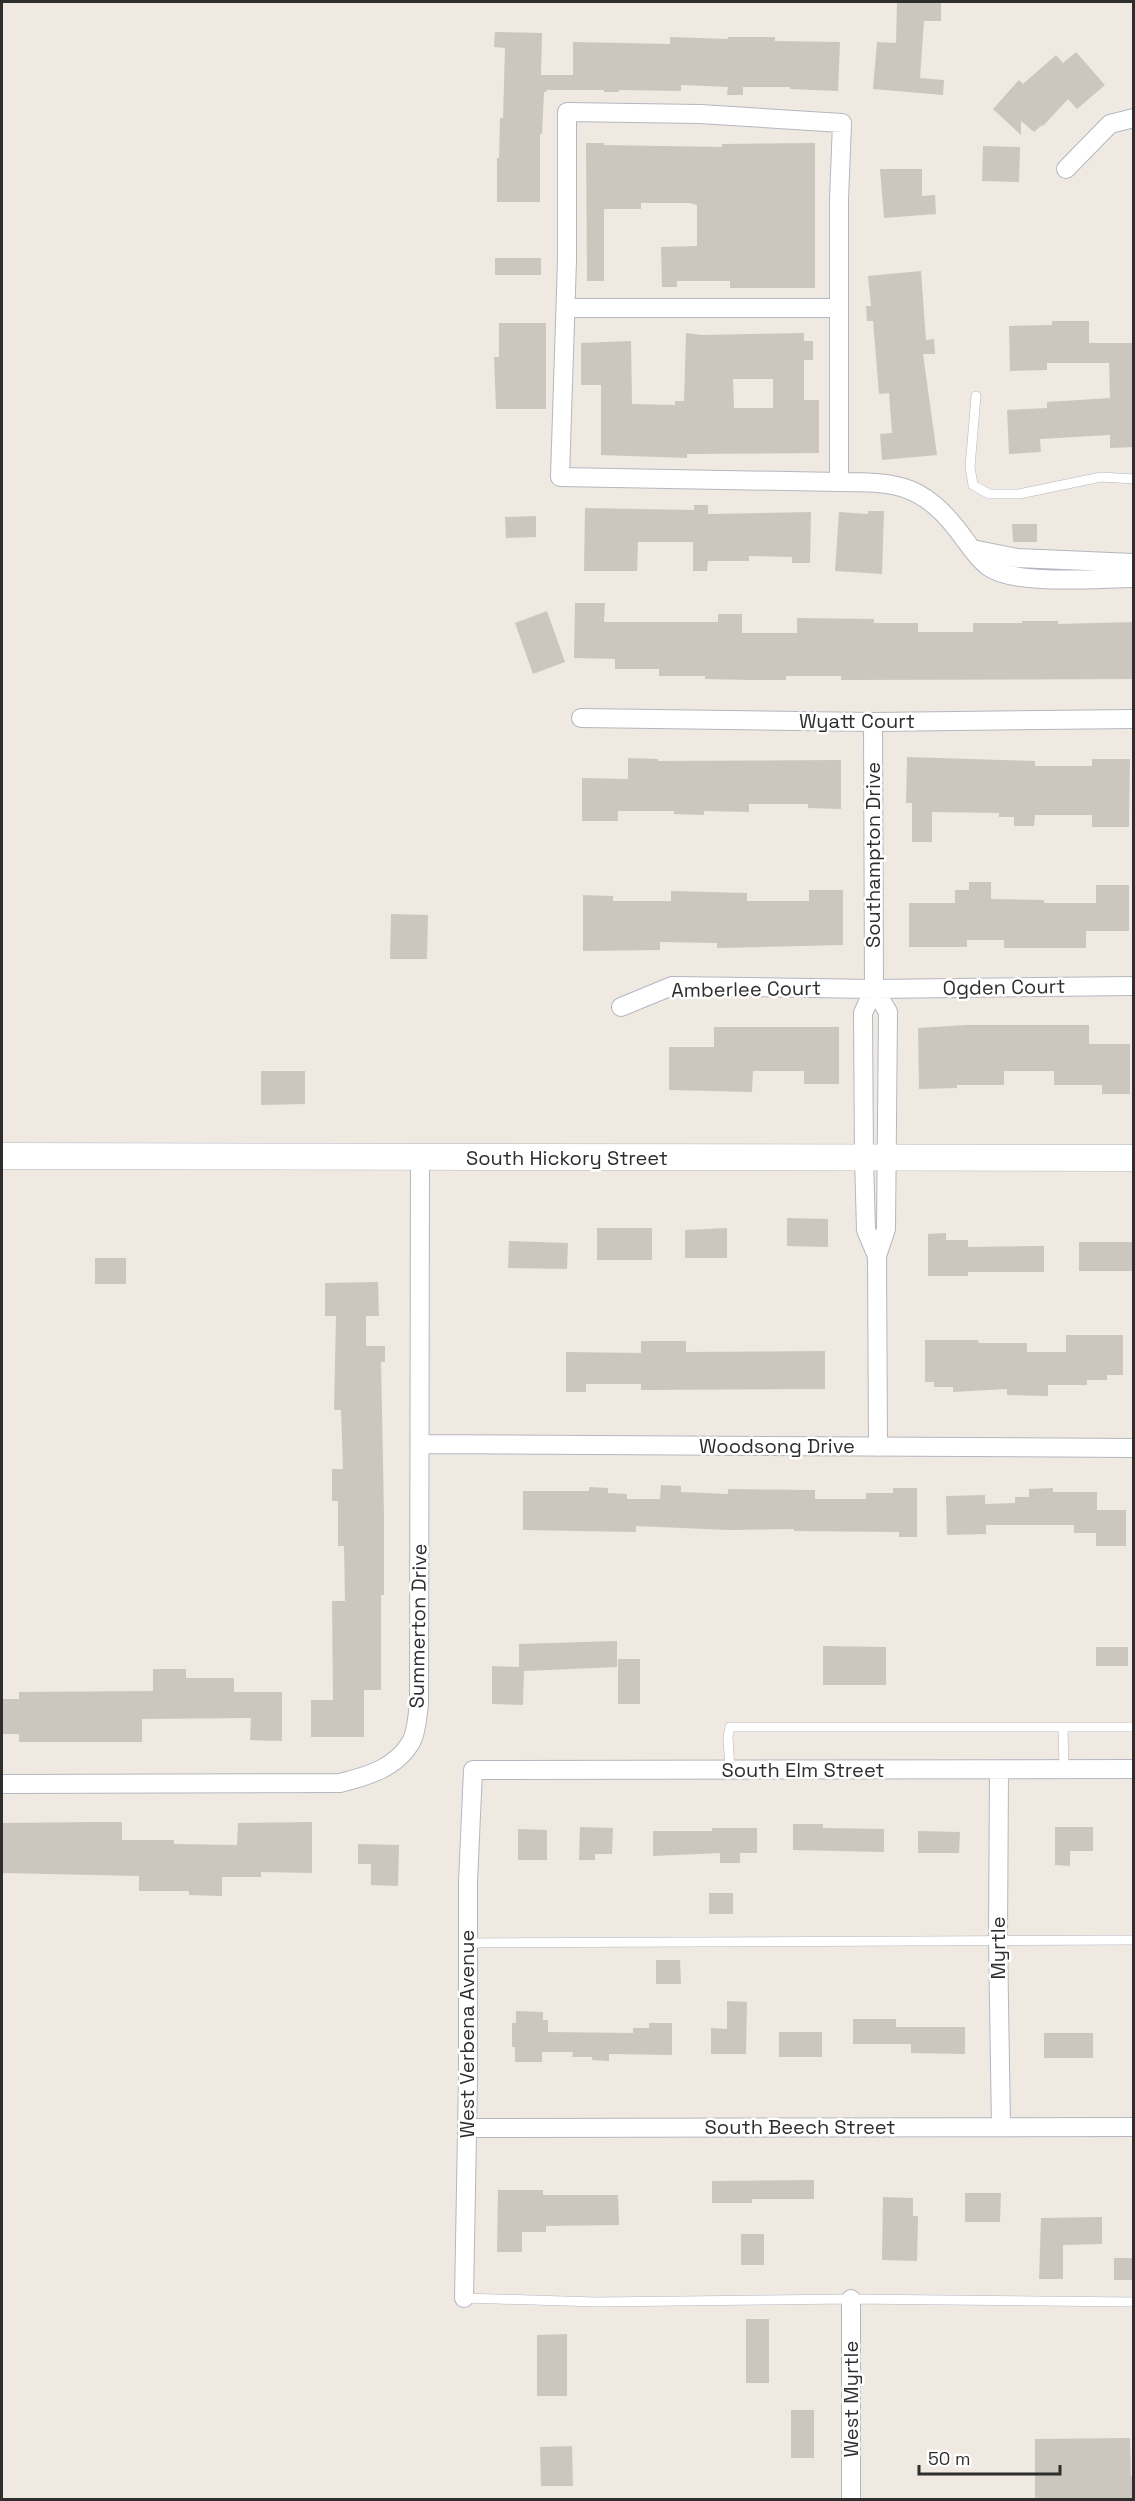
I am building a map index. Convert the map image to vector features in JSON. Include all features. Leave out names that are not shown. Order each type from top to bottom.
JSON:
[{"type":"street","points":[[839,482],[839,199],[842,123],[711,115],[567,112],[566,308],[560,477],[839,482],[862,482],[907,488],[926,496],[943,510],[988,567],[1008,575],[1030,578],[1134,578]]},
{"type":"street","points":[[1066,169],[1110,124],[1134,118]]},
{"type":"street","points":[[566,308],[839,308]]},
{"type":"street","points":[[972,549],[1017,558],[1134,563]]},
{"type":"street","name":"Wyatt Court","points":[[581,718],[873,722],[1134,719]]},
{"type":"street","name":"Southampton Drive","points":[[873,722],[874,989],[862,1013],[876,1158]]},
{"type":"street","name":"Amberlee Court","points":[[621,1007],[672,986],[874,989]]},
{"type":"street","name":"Ogden Court","points":[[874,989],[1134,986]]},
{"type":"street","name":"Southampton Drive","points":[[874,989],[888,1012],[876,1158]]},
{"type":"street","name":"South Hickory Street","points":[[2,1156],[1134,1158]]},
{"type":"street","name":"Summerton Drive","points":[[2,1784],[340,1783],[371,1775],[394,1762],[412,1740],[419,1705],[420,1158]]},
{"type":"street","points":[[876,1158],[866,1230],[877,1257],[878,1447]]},
{"type":"street","name":"Woodsong Drive","points":[[420,1444],[1134,1448]]},
{"type":"street","name":"South Elm Street","points":[[473,1770],[1134,1769]]},
{"type":"street","name":"West Verbena Avenue","points":[[464,2298],[468,1943],[473,1770]]},
{"type":"street","name":"Myrtle","points":[[999,1770],[998,1939],[1001,2127]]},
{"type":"street","name":"South Beech Street","points":[[467,2128],[1134,2127]]},
{"type":"street","name":"West Myrtle","points":[[851,2299],[851,2499]]},
{"type":"lane","points":[[976,396],[970,467],[973,485],[989,495],[1019,494],[1101,477],[1134,479]]},
{"type":"lane","points":[[730,1770],[728,1737],[730,1727],[1134,1727]]},
{"type":"lane","points":[[1063,1727],[1064,1769]]},
{"type":"lane","points":[[468,1943],[1134,1940]]},
{"type":"lane","points":[[464,2298],[597,2302],[851,2299],[1134,2302]]},
{"type":"building","points":[[897,2],[941,2],[941,21],[924,21],[920,78],[944,80],[943,95],[873,89],[877,42],[896,43]]},
{"type":"building","points":[[495,32],[542,33],[541,75],[573,75],[573,42],[670,44],[670,37],[728,39],[728,37],[775,37],[775,41],[840,42],[838,91],[790,89],[790,87],[743,87],[743,95],[727,95],[728,87],[681,85],[681,91],[547,90],[544,92],[542,134],[540,134],[540,202],[497,202],[497,158],[499,158],[500,118],[503,118],[505,48],[494,47]]},
{"type":"building","points":[[1076,52],[1105,85],[1077,109],[1068,99],[1043,126],[1034,132],[1021,121],[1021,135],[993,109],[1019,80],[1023,84],[1056,55],[1063,63]]},
{"type":"building","points":[[586,143],[722,147],[722,144],[815,143],[815,288],[730,288],[730,281],[677,281],[677,287],[662,287],[661,247],[697,246],[697,205],[689,203],[641,203],[641,209],[604,209],[604,281],[587,281]]},
{"type":"building","points":[[983,146],[1020,147],[1019,182],[982,181]]},
{"type":"building","points":[[880,169],[922,169],[922,196],[935,195],[936,214],[884,218]]},
{"type":"building","points":[[495,258],[541,258],[541,275],[495,275]]},
{"type":"building","points":[[921,271],[926,340],[934,339],[935,354],[923,354],[937,455],[882,460],[880,434],[892,433],[889,393],[879,394],[873,321],[867,321],[866,306],[871,306],[868,276]]},
{"type":"building","points":[[1052,321],[1089,321],[1089,343],[1134,343],[1134,447],[1110,448],[1110,435],[1040,439],[1041,452],[1009,454],[1007,410],[1047,408],[1047,402],[1110,398],[1109,363],[1047,363],[1047,370],[1010,371],[1009,326],[1052,325]]},
{"type":"building","points":[[499,323],[546,323],[546,409],[496,409],[494,357],[499,357]]},
{"type":"building","points":[[686,333],[702,335],[804,333],[804,341],[813,341],[813,360],[804,360],[804,400],[819,400],[819,453],[687,454],[687,458],[601,455],[601,385],[581,385],[581,343],[631,341],[632,404],[675,405],[675,401],[684,401]],"holes":[[[733,379],[773,379],[773,408],[734,408]]]},
{"type":"building","points":[[694,505],[708,505],[708,514],[811,512],[810,563],[792,563],[792,557],[749,556],[749,561],[708,561],[707,571],[693,571],[693,542],[638,542],[637,571],[584,571],[585,508],[694,510]]},
{"type":"building","points":[[868,511],[884,511],[882,574],[835,571],[839,512],[868,514]]},
{"type":"building","points":[[536,516],[536,537],[506,538],[505,517]]},
{"type":"building","points":[[1012,524],[1037,524],[1037,542],[1013,542]]},
{"type":"building","points":[[575,603],[605,603],[604,622],[718,622],[718,614],[742,614],[742,633],[797,633],[797,618],[874,619],[874,623],[918,623],[918,632],[973,632],[973,623],[1134,622],[1134,679],[841,680],[841,676],[786,676],[786,680],[750,680],[705,679],[705,676],[659,676],[659,669],[615,669],[615,659],[574,658]]},
{"type":"building","points":[[547,611],[565,662],[533,674],[515,623]]},
{"type":"building","points":[[907,757],[1035,761],[1035,766],[1092,766],[1092,759],[1130,759],[1129,827],[1092,827],[1092,815],[1035,815],[1034,826],[1014,826],[1014,817],[999,817],[999,813],[932,812],[932,842],[912,842],[912,803],[906,803]]},
{"type":"building","points":[[628,758],[658,759],[658,761],[841,760],[841,809],[808,808],[808,804],[749,804],[749,812],[704,811],[704,815],[674,814],[674,811],[618,811],[618,821],[582,821],[582,778],[628,779]]},
{"type":"building","points":[[969,882],[991,882],[991,899],[1044,900],[1044,903],[1096,903],[1096,885],[1129,885],[1129,931],[1086,931],[1086,948],[1004,948],[1004,940],[967,940],[967,947],[909,947],[909,903],[955,903],[955,890],[969,890]]},
{"type":"building","points":[[809,890],[843,890],[843,945],[717,948],[717,943],[660,942],[660,950],[583,951],[583,895],[613,896],[613,901],[671,901],[671,891],[747,893],[747,901],[809,901]]},
{"type":"building","points":[[391,914],[428,915],[427,959],[390,959]]},
{"type":"building","points":[[967,1025],[1089,1025],[1089,1044],[1130,1044],[1130,1094],[1102,1094],[1102,1085],[1054,1085],[1054,1071],[1004,1071],[1004,1085],[957,1085],[957,1088],[919,1089],[918,1028]]},
{"type":"building","points":[[714,1027],[839,1027],[839,1084],[804,1084],[804,1071],[753,1071],[752,1092],[669,1090],[669,1047],[714,1047]]},
{"type":"building","points":[[261,1071],[305,1071],[305,1104],[261,1105]]},
{"type":"building","points":[[787,1218],[828,1219],[828,1247],[787,1246]]},
{"type":"building","points":[[597,1228],[652,1228],[652,1260],[597,1260]]},
{"type":"building","points":[[727,1228],[727,1258],[685,1258],[685,1230]]},
{"type":"building","points":[[946,1233],[946,1240],[968,1240],[968,1247],[1044,1246],[1044,1272],[968,1272],[968,1276],[928,1276],[928,1234]]},
{"type":"building","points":[[509,1241],[568,1243],[567,1269],[508,1268]]},
{"type":"building","points":[[1079,1242],[1134,1242],[1134,1271],[1079,1271]]},
{"type":"building","points":[[95,1258],[126,1258],[126,1284],[95,1284]]},
{"type":"building","points":[[378,1282],[379,1316],[366,1316],[366,1346],[385,1346],[385,1362],[381,1362],[384,1595],[381,1595],[381,1690],[364,1690],[364,1737],[311,1737],[311,1700],[333,1700],[332,1601],[345,1601],[344,1546],[338,1546],[338,1501],[332,1501],[332,1469],[343,1469],[341,1410],[334,1410],[336,1316],[325,1316],[325,1283]]},
{"type":"building","points":[[1066,1335],[1123,1335],[1123,1375],[1107,1375],[1107,1380],[1087,1380],[1087,1385],[1048,1385],[1048,1396],[1007,1395],[1007,1389],[953,1392],[953,1387],[934,1387],[934,1382],[925,1382],[925,1340],[1027,1343],[1027,1352],[1066,1352]]},
{"type":"building","points":[[641,1341],[686,1341],[686,1352],[825,1351],[825,1389],[641,1390],[641,1384],[586,1384],[586,1392],[566,1392],[566,1352],[641,1353]]},
{"type":"building","points":[[661,1485],[681,1486],[681,1492],[728,1494],[728,1489],[815,1490],[815,1499],[866,1499],[866,1493],[893,1493],[893,1488],[917,1488],[917,1537],[899,1537],[899,1532],[729,1530],[636,1526],[636,1532],[523,1530],[523,1491],[589,1491],[589,1487],[608,1488],[608,1493],[627,1494],[627,1499],[660,1499]]},
{"type":"building","points":[[1053,1488],[1053,1492],[1097,1492],[1097,1510],[1126,1510],[1126,1546],[1096,1546],[1096,1533],[1074,1533],[1074,1525],[986,1525],[986,1534],[947,1535],[946,1496],[985,1495],[985,1504],[1015,1503],[1015,1497],[1029,1497],[1029,1489]]},
{"type":"building","points":[[617,1641],[617,1667],[524,1671],[523,1705],[492,1704],[492,1666],[519,1667],[519,1644]]},
{"type":"building","points":[[823,1646],[886,1647],[886,1685],[823,1685]]},
{"type":"building","points":[[1096,1647],[1128,1647],[1128,1666],[1096,1666]]},
{"type":"building","points":[[618,1659],[640,1659],[640,1704],[618,1704]]},
{"type":"building","points":[[153,1669],[186,1669],[186,1678],[234,1678],[234,1692],[282,1692],[282,1741],[250,1740],[251,1718],[142,1719],[142,1742],[19,1742],[19,1734],[2,1734],[2,1699],[19,1699],[19,1692],[153,1691]]},
{"type":"building","points":[[122,1822],[122,1840],[174,1840],[174,1844],[237,1845],[238,1823],[312,1822],[312,1873],[261,1872],[261,1877],[222,1877],[222,1896],[189,1895],[189,1891],[139,1891],[139,1876],[2,1873],[2,1823]]},
{"type":"building","points":[[793,1824],[823,1824],[823,1828],[884,1829],[884,1852],[793,1850]]},
{"type":"building","points":[[580,1827],[613,1828],[612,1854],[595,1854],[595,1860],[579,1860]]},
{"type":"building","points":[[1055,1827],[1093,1827],[1093,1851],[1070,1851],[1070,1866],[1055,1865]]},
{"type":"building","points":[[712,1828],[757,1828],[757,1853],[740,1853],[740,1863],[720,1863],[720,1853],[653,1856],[653,1831],[712,1831]]},
{"type":"building","points":[[518,1829],[547,1830],[547,1860],[518,1860]]},
{"type":"building","points":[[918,1831],[960,1832],[959,1853],[918,1853]]},
{"type":"building","points":[[358,1844],[399,1845],[398,1886],[371,1885],[371,1864],[358,1864]]},
{"type":"building","points":[[709,1893],[733,1893],[733,1914],[709,1914]]},
{"type":"building","points":[[656,1960],[680,1960],[681,1984],[656,1984]]},
{"type":"building","points":[[727,2001],[747,2002],[746,2054],[711,2054],[711,2028],[727,2029]]},
{"type":"building","points":[[516,2011],[543,2012],[543,2020],[548,2020],[548,2032],[633,2033],[633,2028],[649,2028],[649,2023],[672,2023],[672,2055],[609,2054],[609,2061],[592,2060],[592,2057],[572,2057],[573,2052],[542,2052],[542,2062],[515,2062],[515,2047],[512,2047],[512,2023],[516,2023]]},
{"type":"building","points":[[853,2019],[896,2019],[896,2027],[965,2027],[965,2054],[911,2053],[911,2044],[853,2044]]},
{"type":"building","points":[[779,2032],[822,2032],[822,2057],[779,2057]]},
{"type":"building","points":[[1044,2033],[1093,2033],[1093,2058],[1044,2058]]},
{"type":"building","points":[[814,2180],[814,2199],[752,2199],[752,2203],[712,2203],[712,2181]]},
{"type":"building","points":[[498,2190],[543,2190],[543,2195],[618,2195],[619,2225],[546,2226],[546,2232],[522,2232],[522,2252],[497,2252]]},
{"type":"building","points":[[965,2193],[1001,2193],[1000,2222],[965,2222]]},
{"type":"building","points":[[883,2197],[913,2198],[913,2216],[918,2216],[917,2261],[882,2260]]},
{"type":"building","points":[[1102,2217],[1102,2244],[1063,2245],[1063,2279],[1039,2279],[1041,2218]]},
{"type":"building","points":[[741,2234],[764,2234],[764,2265],[741,2265]]},
{"type":"building","points":[[1114,2258],[1134,2258],[1134,2280],[1114,2280]]},
{"type":"building","points":[[746,2319],[769,2319],[769,2383],[746,2383]]},
{"type":"building","points":[[567,2334],[567,2396],[537,2396],[537,2335]]},
{"type":"building","points":[[791,2410],[814,2410],[814,2458],[791,2458]]},
{"type":"building","points":[[1130,2438],[1131,2476],[1134,2476],[1132,2499],[1035,2499],[1035,2439]]},
{"type":"building","points":[[572,2446],[573,2486],[541,2486],[540,2447]]}]
